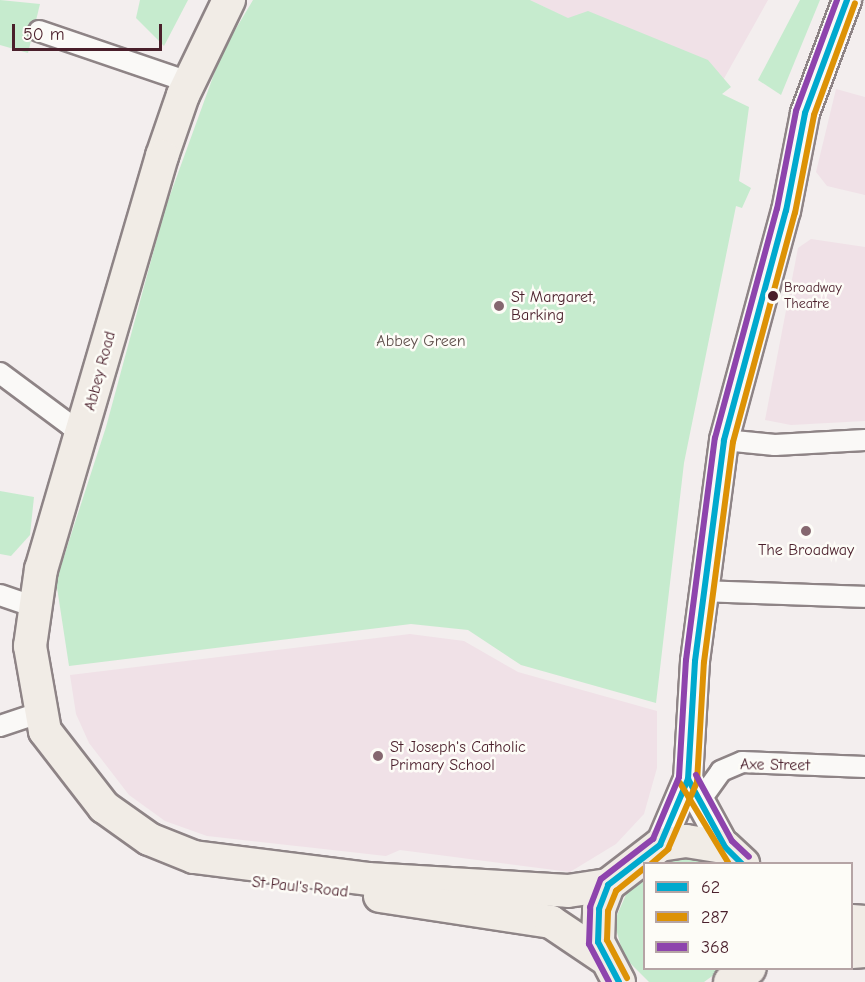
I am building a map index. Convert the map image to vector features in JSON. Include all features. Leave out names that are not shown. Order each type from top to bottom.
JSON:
[{"type":"main road","name":"Abbey Road","points":[[44,726],[30,645],[32,606],[134,246],[189,82],[229,0]]},
{"type":"main road","name":"St Paul's Road","points":[[44,726],[122,822],[194,857],[368,879],[568,891],[608,885],[660,845]]},
{"type":"main road","name":"St Paul's Road","points":[[44,726],[51,763],[93,816],[139,852],[167,865],[225,880],[528,916],[568,930],[611,969]]},
{"type":"main road","points":[[660,845],[702,841],[734,855]]},
{"type":"main road","name":"St Paul's Road","points":[[608,885],[597,927],[611,969]]},
{"type":"street","points":[[660,845],[694,789],[703,591],[724,440],[786,211],[805,112],[847,0]]},
{"type":"street","points":[[39,31],[189,82]]},
{"type":"street","points":[[0,373],[70,425],[83,429]]},
{"type":"street","points":[[724,440],[775,445],[865,440]]},
{"type":"street","points":[[703,591],[865,597]]},
{"type":"street","points":[[0,596],[32,606]]},
{"type":"street","points":[[0,726],[44,726]]},
{"type":"street","name":"Axe Street","points":[[694,789],[721,771],[742,762],[865,767]]},
{"type":"street","points":[[694,789],[734,855]]},
{"type":"shaded area","points":[[530,0],[768,0],[717,91]]},
{"type":"shaded area","points":[[836,89],[865,97],[865,195],[827,186],[816,172]]},
{"type":"shaded area","points":[[811,239],[865,247],[865,421],[791,425],[765,420],[798,248]]},
{"type":"shaded area","name":"St Joseph's Catholic Primary School","points":[[410,634],[464,641],[518,672],[657,711],[657,768],[644,814],[616,844],[570,872],[400,850],[386,856],[207,836],[165,821],[129,795],[89,743],[76,714],[70,675]]},
{"type":"green space","points":[[0,0],[40,4],[28,53],[0,45]]},
{"type":"green space","points":[[140,0],[188,0],[164,46],[136,18]]},
{"type":"green space","name":"Abbey Green","points":[[253,0],[530,0],[568,18],[588,11],[708,60],[731,87],[722,94],[749,107],[739,181],[751,188],[742,208],[736,206],[684,463],[656,703],[521,665],[468,630],[411,624],[69,666],[56,581],[106,427],[165,209],[222,52]]},
{"type":"green space","points":[[800,0],[820,0],[781,95],[758,80]]},
{"type":"green space","points":[[0,491],[34,497],[30,535],[11,556],[0,554]]},
{"type":"green space","points":[[679,857],[710,862],[668,862]]},
{"type":"green space","points":[[643,877],[643,970],[721,970],[704,982],[649,982],[624,957],[614,922],[628,890]]},
{"type":"transit line","name":"368","points":[[609,982],[589,944],[590,907],[601,879],[653,839],[679,777],[686,660],[715,438],[777,209],[796,111],[837,0]]},
{"type":"transit line","name":"62","points":[[619,982],[598,942],[599,909],[608,885],[660,845],[688,779],[695,661],[724,440],[786,211],[805,113],[847,0]]},
{"type":"transit line","name":"287","points":[[653,862],[668,849],[697,782],[704,662],[733,442],[795,213],[814,115],[855,3]]},
{"type":"transit line","name":"368","points":[[696,775],[732,841],[749,857]]},
{"type":"transit line","name":"62","points":[[688,779],[725,847],[740,862]]},
{"type":"transit line","name":"287","points":[[680,783],[728,862]]},
{"type":"transit line","name":"287","points":[[627,978],[607,940],[608,911],[616,891],[643,869]]},
{"type":"place","name":"Broadway Theatre","points":[[773,296]]},
{"type":"place","name":"St Margaret, Barking","points":[[499,306]]},
{"type":"place","name":"The Broadway","points":[[806,531]]},
{"type":"place","name":"St Joseph's Catholic Primary School","points":[[378,756]]}]
